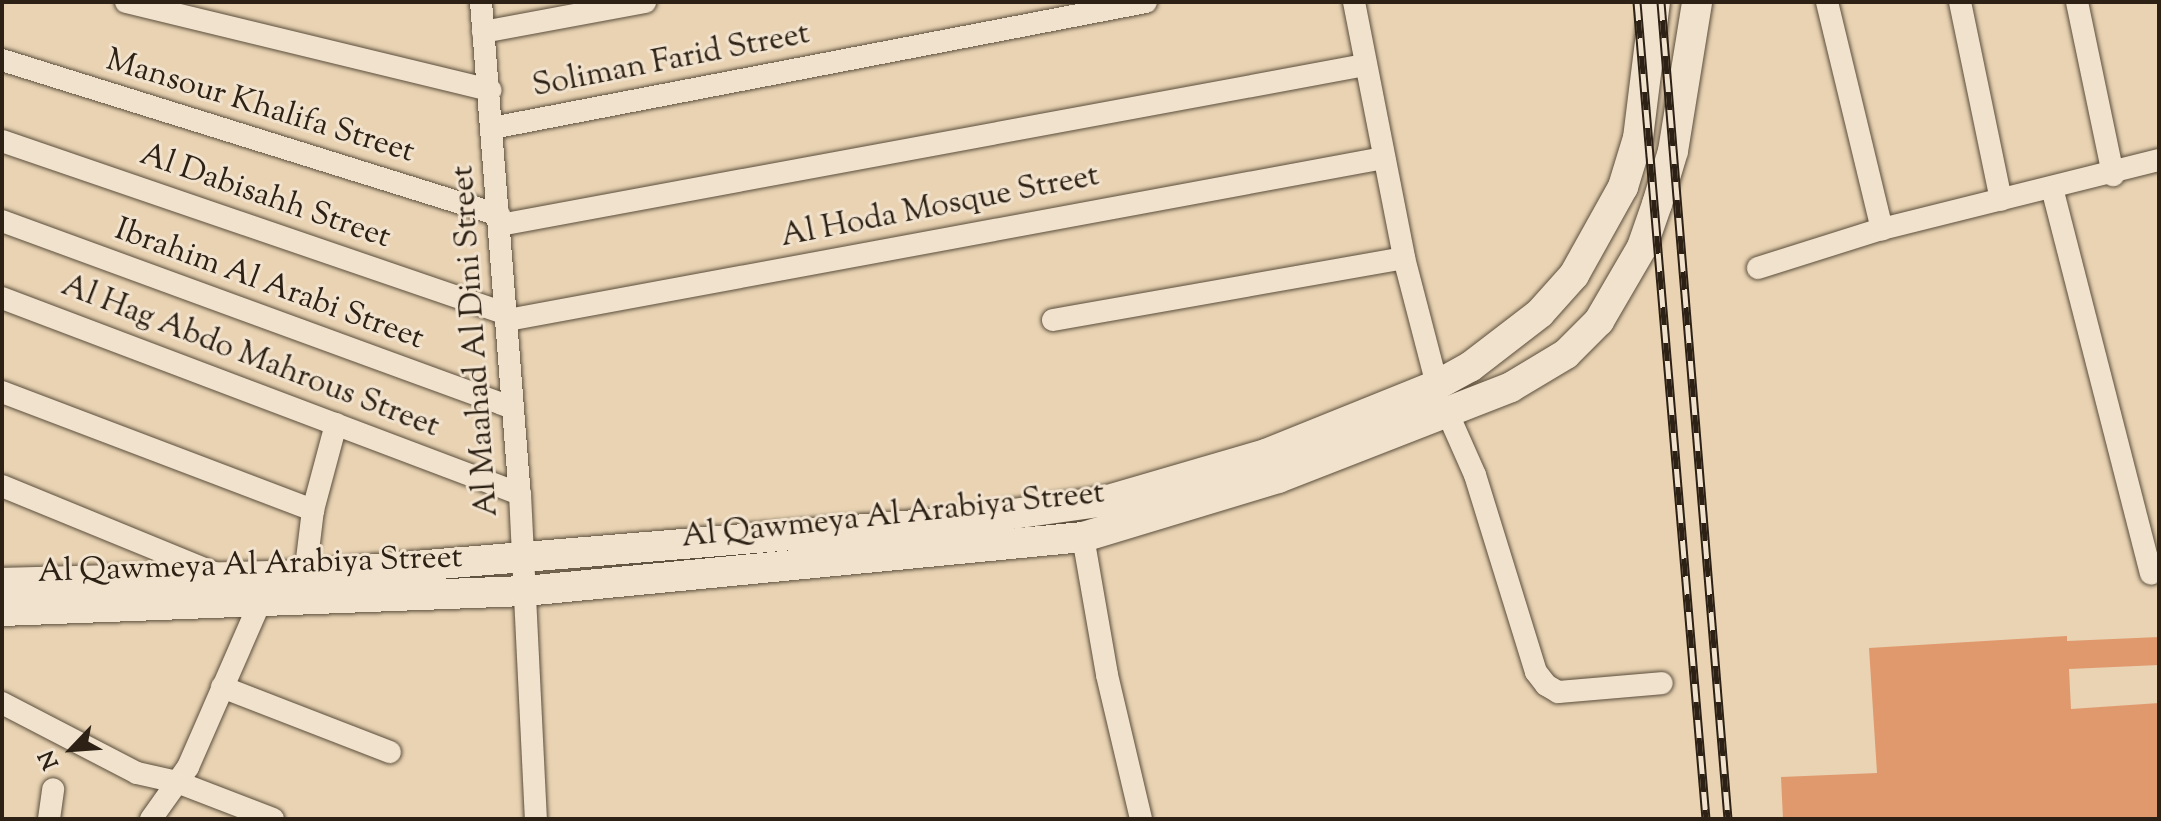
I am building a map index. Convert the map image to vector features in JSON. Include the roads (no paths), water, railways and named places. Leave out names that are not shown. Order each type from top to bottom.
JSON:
[{"type":"street","points":[[126,2],[491,90]]},
{"type":"street","name":"Al Maahad Al Dini Street","points":[[481,2],[491,90],[520,494],[536,819]]},
{"type":"street","points":[[483,32],[645,2]]},
{"type":"street","name":"Soliman Farid Street","points":[[492,128],[1146,2]]},
{"type":"street","points":[[1354,2],[1404,258],[1437,385]]},
{"type":"street","name":"Al Qawmeya Al Arabiya Street","points":[[2,583],[224,577],[266,589],[305,575],[963,521],[1105,501],[1266,454],[1437,385],[1501,346],[1540,313],[1602,233],[1638,138],[1655,2]]},
{"type":"street","name":"Al Qawmeya Al Arabiya Street","points":[[2,611],[266,589],[525,591],[1083,537],[1163,517],[1448,414],[1511,387],[1566,354],[1599,321],[1642,247],[1673,151],[1697,2]]},
{"type":"street","points":[[1827,2],[1882,229]]},
{"type":"street","points":[[1960,2],[2001,200]]},
{"type":"street","points":[[2077,2],[2113,175]]},
{"type":"street","name":"Mansour Khalifa Street","points":[[2,60],[499,220]]},
{"type":"street","points":[[499,220],[1365,65]]},
{"type":"street","name":"Al Dabisahh Street","points":[[2,141],[507,317]]},
{"type":"street","name":"Al Hoda Mosque Street","points":[[507,317],[1384,158]]},
{"type":"street","points":[[1758,268],[1882,229],[2113,175],[2159,160]]},
{"type":"street","points":[[2052,188],[2151,573]]},
{"type":"street","name":"Ibrahim Al Arabi Street","points":[[2,221],[513,408]]},
{"type":"street","points":[[1053,320],[1404,258]]},
{"type":"street","name":"Al Hag Abdo Mahrous Street","points":[[2,298],[520,494]]},
{"type":"street","points":[[2,392],[313,510]]},
{"type":"street","points":[[1448,414],[1475,475],[1536,672],[1546,685],[1558,692],[1662,683]]},
{"type":"street","points":[[305,575],[313,510],[336,424]]},
{"type":"street","points":[[2,486],[224,577]]},
{"type":"street","points":[[1083,537],[1107,675],[1141,819]]},
{"type":"street","points":[[151,819],[177,782],[266,589]]},
{"type":"street","points":[[222,687],[390,752]]},
{"type":"street","points":[[2,703],[137,773],[177,782],[273,819]]},
{"type":"street","points":[[49,819],[53,789]]},
{"type":"railway","points":[[1637,2],[1706,819]]},
{"type":"railway","points":[[1661,2],[1728,819]]}]
